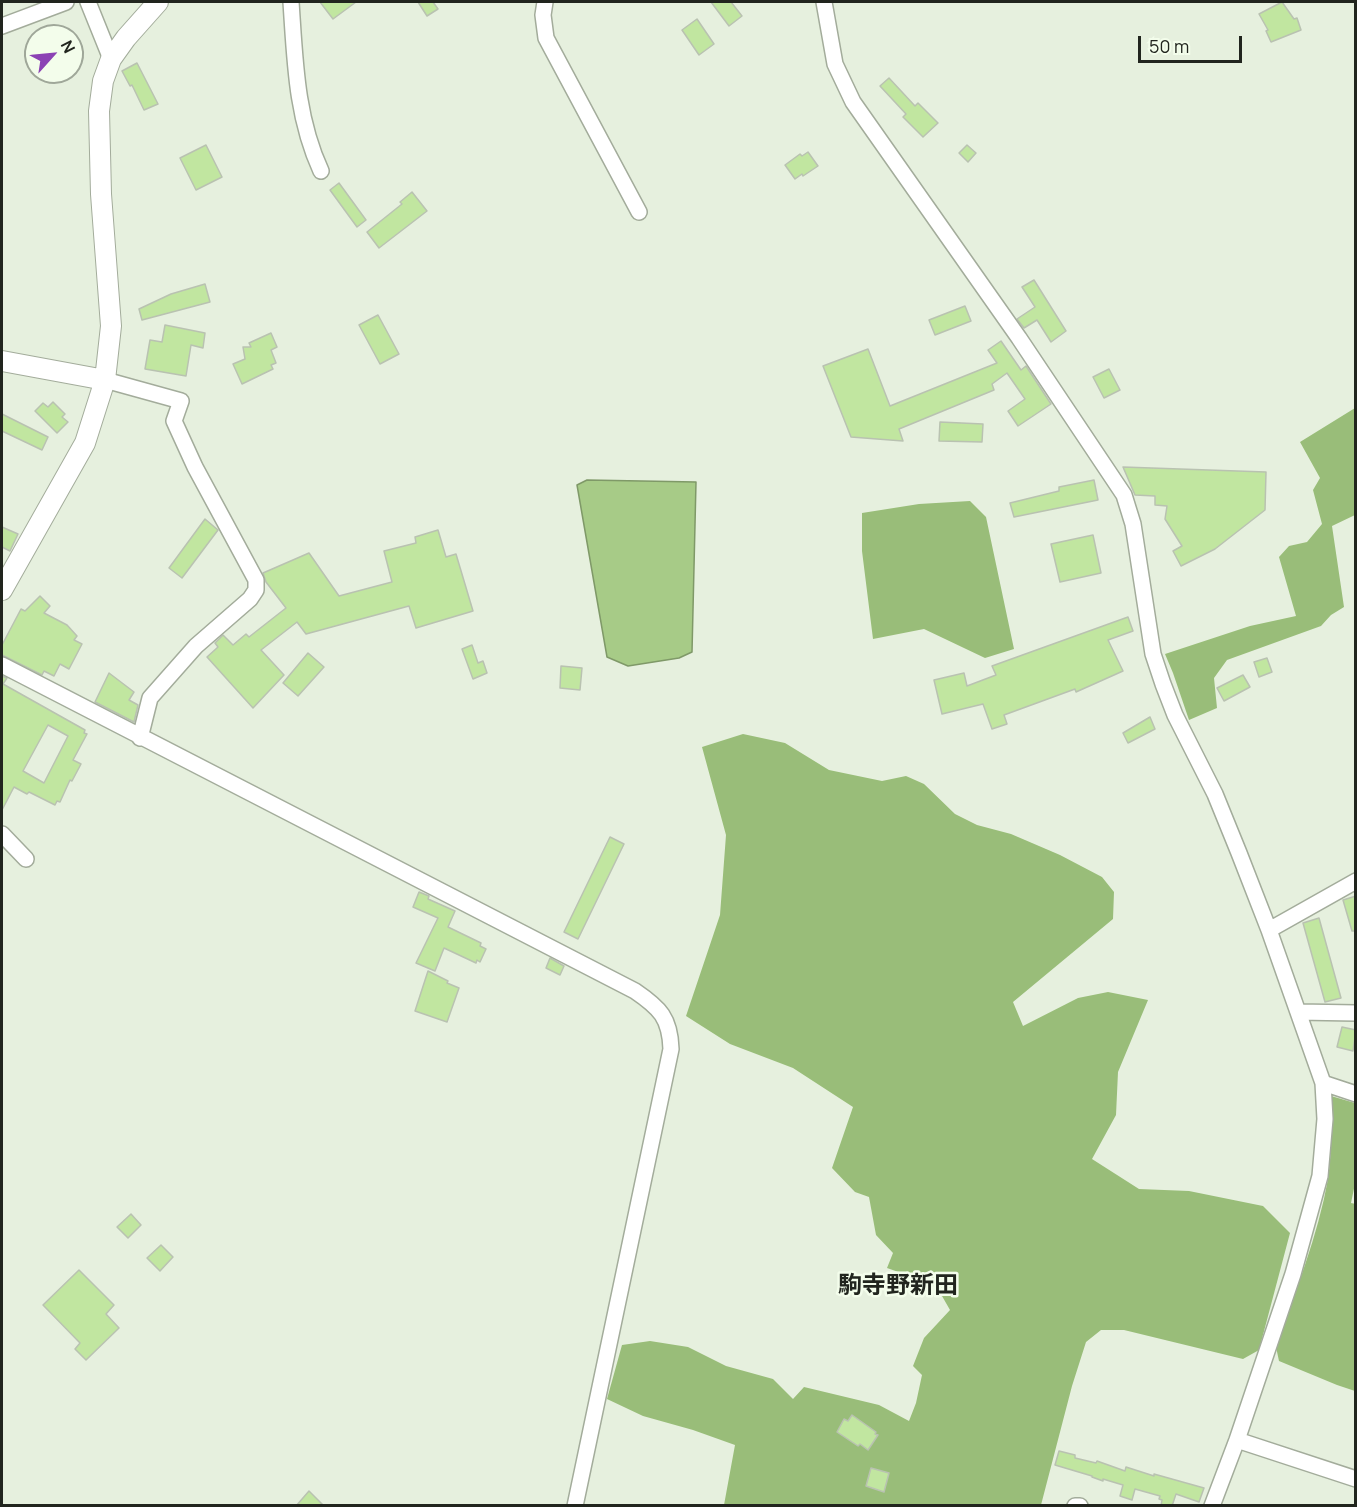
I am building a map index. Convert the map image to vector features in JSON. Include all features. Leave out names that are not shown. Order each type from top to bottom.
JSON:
[{"type":"street","points":[[2,26],[66,2]]},
{"type":"street","points":[[88,2],[111,59]]},
{"type":"street","points":[[4,580],[81,450],[98,408],[105,380],[111,326],[101,194],[99,111],[103,81],[111,59],[158,2]]},
{"type":"street","points":[[291,2],[301,110],[309,146],[321,171]]},
{"type":"street","points":[[545,2],[543,15],[546,38],[639,212]]},
{"type":"street","points":[[824,2],[835,64],[853,102],[1020,338],[1124,495],[1133,524],[1153,654],[1174,715],[1215,794],[1269,930],[1323,1083],[1324,1119],[1320,1176],[1293,1274],[1237,1440],[1212,1506]]},
{"type":"street","points":[[2,361],[105,380],[181,401],[174,421],[195,466],[256,580],[256,590],[250,599],[196,646],[150,698],[140,738]]},
{"type":"street","points":[[2,665],[635,991],[661,1011],[670,1034],[671,1049],[575,1506]]},
{"type":"street","points":[[2,834],[26,859]]},
{"type":"street","points":[[1269,930],[1356,881]]},
{"type":"street","points":[[1298,1012],[1356,1013]]},
{"type":"street","points":[[1323,1083],[1356,1094]]},
{"type":"street","points":[[1237,1440],[1356,1479]]},
{"type":"street","points":[[1075,1506],[1080,1506]]},
{"type":"shaded area","points":[[1355,408],[1355,515],[1332,526],[1344,607],[1331,615],[1321,626],[1227,660],[1214,678],[1217,708],[1189,720],[1165,654],[1250,626],[1296,616],[1279,557],[1289,546],[1307,542],[1322,524],[1313,490],[1320,478],[1300,442]]},
{"type":"shaded area","points":[[587,480],[696,482],[692,652],[679,658],[628,666],[607,657],[577,485]]},
{"type":"shaded area","points":[[970,501],[986,517],[1014,649],[985,658],[924,629],[873,639],[862,551],[862,513],[919,504]]},
{"type":"shaded area","points":[[743,734],[785,743],[829,770],[882,781],[906,776],[924,784],[955,814],[977,825],[1011,834],[1060,855],[1102,877],[1114,892],[1113,919],[1013,1002],[1023,1026],[1078,998],[1108,992],[1148,1000],[1118,1072],[1116,1115],[1092,1159],[1139,1189],[1189,1191],[1263,1206],[1290,1233],[1259,1350],[1243,1359],[1124,1330],[1101,1330],[1086,1342],[1041,1505],[724,1505],[735,1445],[643,1416],[607,1399],[622,1345],[650,1341],[688,1347],[726,1366],[773,1379],[793,1399],[804,1387],[879,1405],[909,1421],[916,1403],[922,1375],[913,1366],[924,1338],[950,1310],[938,1289],[927,1282],[887,1268],[893,1253],[876,1235],[869,1197],[855,1192],[832,1168],[853,1107],[793,1068],[730,1044],[686,1016],[720,915],[726,835],[702,747]]},
{"type":"shaded area","points":[[1331,1096],[1355,1103],[1356,1179],[1351,1203],[1356,1204],[1355,1391],[1279,1361],[1276,1347],[1305,1264],[1324,1200],[1330,1158]]},
{"type":"building","points":[[320,2],[356,2],[333,19]]},
{"type":"building","points":[[418,2],[433,2],[438,9],[427,16]]},
{"type":"building","points":[[711,2],[731,2],[742,16],[729,26]]},
{"type":"building","points":[[1282,2],[1294,19],[1297,18],[1301,30],[1271,42],[1266,31],[1268,30],[1259,14]]},
{"type":"building","points":[[697,19],[714,44],[699,55],[682,30]]},
{"type":"building","points":[[137,63],[158,104],[144,110],[132,85],[130,86],[122,71]]},
{"type":"building","points":[[889,78],[915,106],[918,103],[938,123],[923,137],[903,117],[906,114],[880,86]]},
{"type":"building","points":[[206,145],[222,177],[196,190],[180,158]]},
{"type":"building","points":[[967,145],[976,153],[968,162],[959,153]]},
{"type":"building","points":[[808,152],[818,166],[795,179],[785,165],[800,154],[802,156]]},
{"type":"building","points":[[339,183],[366,220],[357,227],[330,190]]},
{"type":"building","points":[[412,192],[427,211],[379,248],[367,232],[402,204],[400,202]]},
{"type":"building","points":[[1034,280],[1066,331],[1051,342],[1037,320],[1024,328],[1017,319],[1035,307],[1022,287]]},
{"type":"building","points":[[205,284],[210,302],[142,320],[139,309],[171,294]]},
{"type":"building","points":[[965,306],[971,321],[935,335],[929,320]]},
{"type":"building","points":[[378,315],[399,354],[380,364],[359,325]]},
{"type":"building","points":[[165,325],[205,333],[203,348],[191,345],[186,376],[145,369],[150,340],[162,342]]},
{"type":"building","points":[[271,333],[277,347],[271,350],[276,363],[271,365],[273,369],[242,384],[233,364],[245,359],[243,347],[251,347],[249,343]]},
{"type":"building","points":[[1001,341],[1021,370],[1026,366],[1051,404],[1018,426],[1008,411],[1025,399],[1007,373],[992,384],[994,390],[899,429],[903,441],[851,437],[823,366],[868,349],[890,406],[997,363],[988,350]]},
{"type":"building","points":[[1109,369],[1120,390],[1104,398],[1093,377]]},
{"type":"building","points":[[53,402],[65,414],[62,417],[68,422],[57,433],[35,411],[43,403],[48,407]]},
{"type":"building","points":[[2,414],[48,437],[42,450],[2,431]]},
{"type":"building","points":[[940,422],[983,424],[982,442],[939,441]]},
{"type":"building","points":[[1123,467],[1266,472],[1265,510],[1215,549],[1181,566],[1173,551],[1182,546],[1165,519],[1167,506],[1155,505],[1155,496],[1135,495]]},
{"type":"building","points":[[1094,480],[1098,500],[1014,517],[1010,503],[1059,491],[1059,487]]},
{"type":"building","points":[[205,519],[218,530],[182,578],[169,568]]},
{"type":"building","points":[[2,527],[18,534],[10,551],[2,547]]},
{"type":"building","points":[[438,530],[446,557],[456,554],[473,611],[416,628],[409,606],[306,634],[297,622],[261,650],[284,675],[253,708],[207,657],[218,647],[215,643],[223,635],[233,645],[246,634],[249,637],[286,608],[266,582],[263,573],[309,553],[339,596],[392,582],[384,551],[416,543],[415,537]]},
{"type":"building","points":[[1093,535],[1101,573],[1060,582],[1051,544]]},
{"type":"building","points":[[40,596],[50,606],[44,613],[67,625],[77,636],[74,640],[82,644],[69,669],[60,664],[54,676],[44,671],[42,675],[2,655],[2,645],[21,609],[25,611]]},
{"type":"building","points":[[1128,617],[1133,631],[1108,640],[1123,671],[1076,692],[1075,689],[1004,715],[1007,724],[992,729],[983,704],[942,714],[934,680],[964,673],[967,686],[996,675],[992,666]]},
{"type":"building","points":[[472,645],[478,663],[483,661],[487,673],[473,679],[462,649]]},
{"type":"building","points":[[308,653],[324,667],[298,696],[283,683]]},
{"type":"building","points":[[1267,658],[1272,672],[1259,677],[1254,662]]},
{"type":"building","points":[[561,666],[582,668],[580,690],[560,688]]},
{"type":"building","points":[[109,673],[134,692],[129,700],[138,705],[134,722],[95,702]]},
{"type":"building","points":[[1243,675],[1250,687],[1224,701],[1217,688]]},
{"type":"building","points":[[2,676],[7,678],[3,684],[85,730],[84,733],[87,734],[73,760],[81,764],[72,781],[70,780],[60,802],[57,801],[55,805],[14,787],[2,810]],"holes":[[[48,725],[68,736],[44,783],[23,771]]]},
{"type":"building","points":[[1150,717],[1155,729],[1128,743],[1123,733]]},
{"type":"building","points":[[610,837],[624,844],[578,939],[564,932]]},
{"type":"building","points":[[419,892],[429,896],[428,899],[455,911],[448,927],[481,943],[480,946],[486,949],[480,962],[477,960],[476,963],[444,948],[435,971],[416,963],[438,918],[413,907]]},
{"type":"building","points":[[1356,896],[1356,931],[1352,931],[1343,900]]},
{"type":"building","points":[[1319,918],[1341,998],[1325,1002],[1303,923]]},
{"type":"building","points":[[550,958],[564,966],[560,975],[546,968]]},
{"type":"building","points":[[428,971],[459,988],[447,1022],[415,1011]]},
{"type":"building","points":[[1342,1027],[1356,1030],[1353,1051],[1337,1047]]},
{"type":"building","points":[[131,1214],[141,1225],[128,1238],[117,1227]]},
{"type":"building","points":[[161,1245],[173,1257],[160,1271],[147,1258]]},
{"type":"building","points":[[79,1270],[114,1305],[106,1314],[119,1328],[86,1360],[75,1349],[80,1343],[43,1305]]},
{"type":"building","points":[[852,1415],[878,1435],[868,1450],[837,1432],[844,1419],[848,1421]]},
{"type":"building","points":[[1059,1451],[1075,1455],[1075,1458],[1096,1463],[1097,1461],[1125,1471],[1126,1467],[1204,1488],[1199,1502],[1176,1494],[1172,1506],[1161,1506],[1160,1496],[1135,1489],[1132,1500],[1120,1496],[1123,1485],[1103,1479],[1103,1481],[1055,1465]]},
{"type":"building","points":[[871,1468],[889,1473],[884,1492],[866,1486]]},
{"type":"building","points":[[309,1491],[324,1506],[296,1506]]},
{"type":"district","name":"駒寺野新田","points":[[898,1286]]}]
